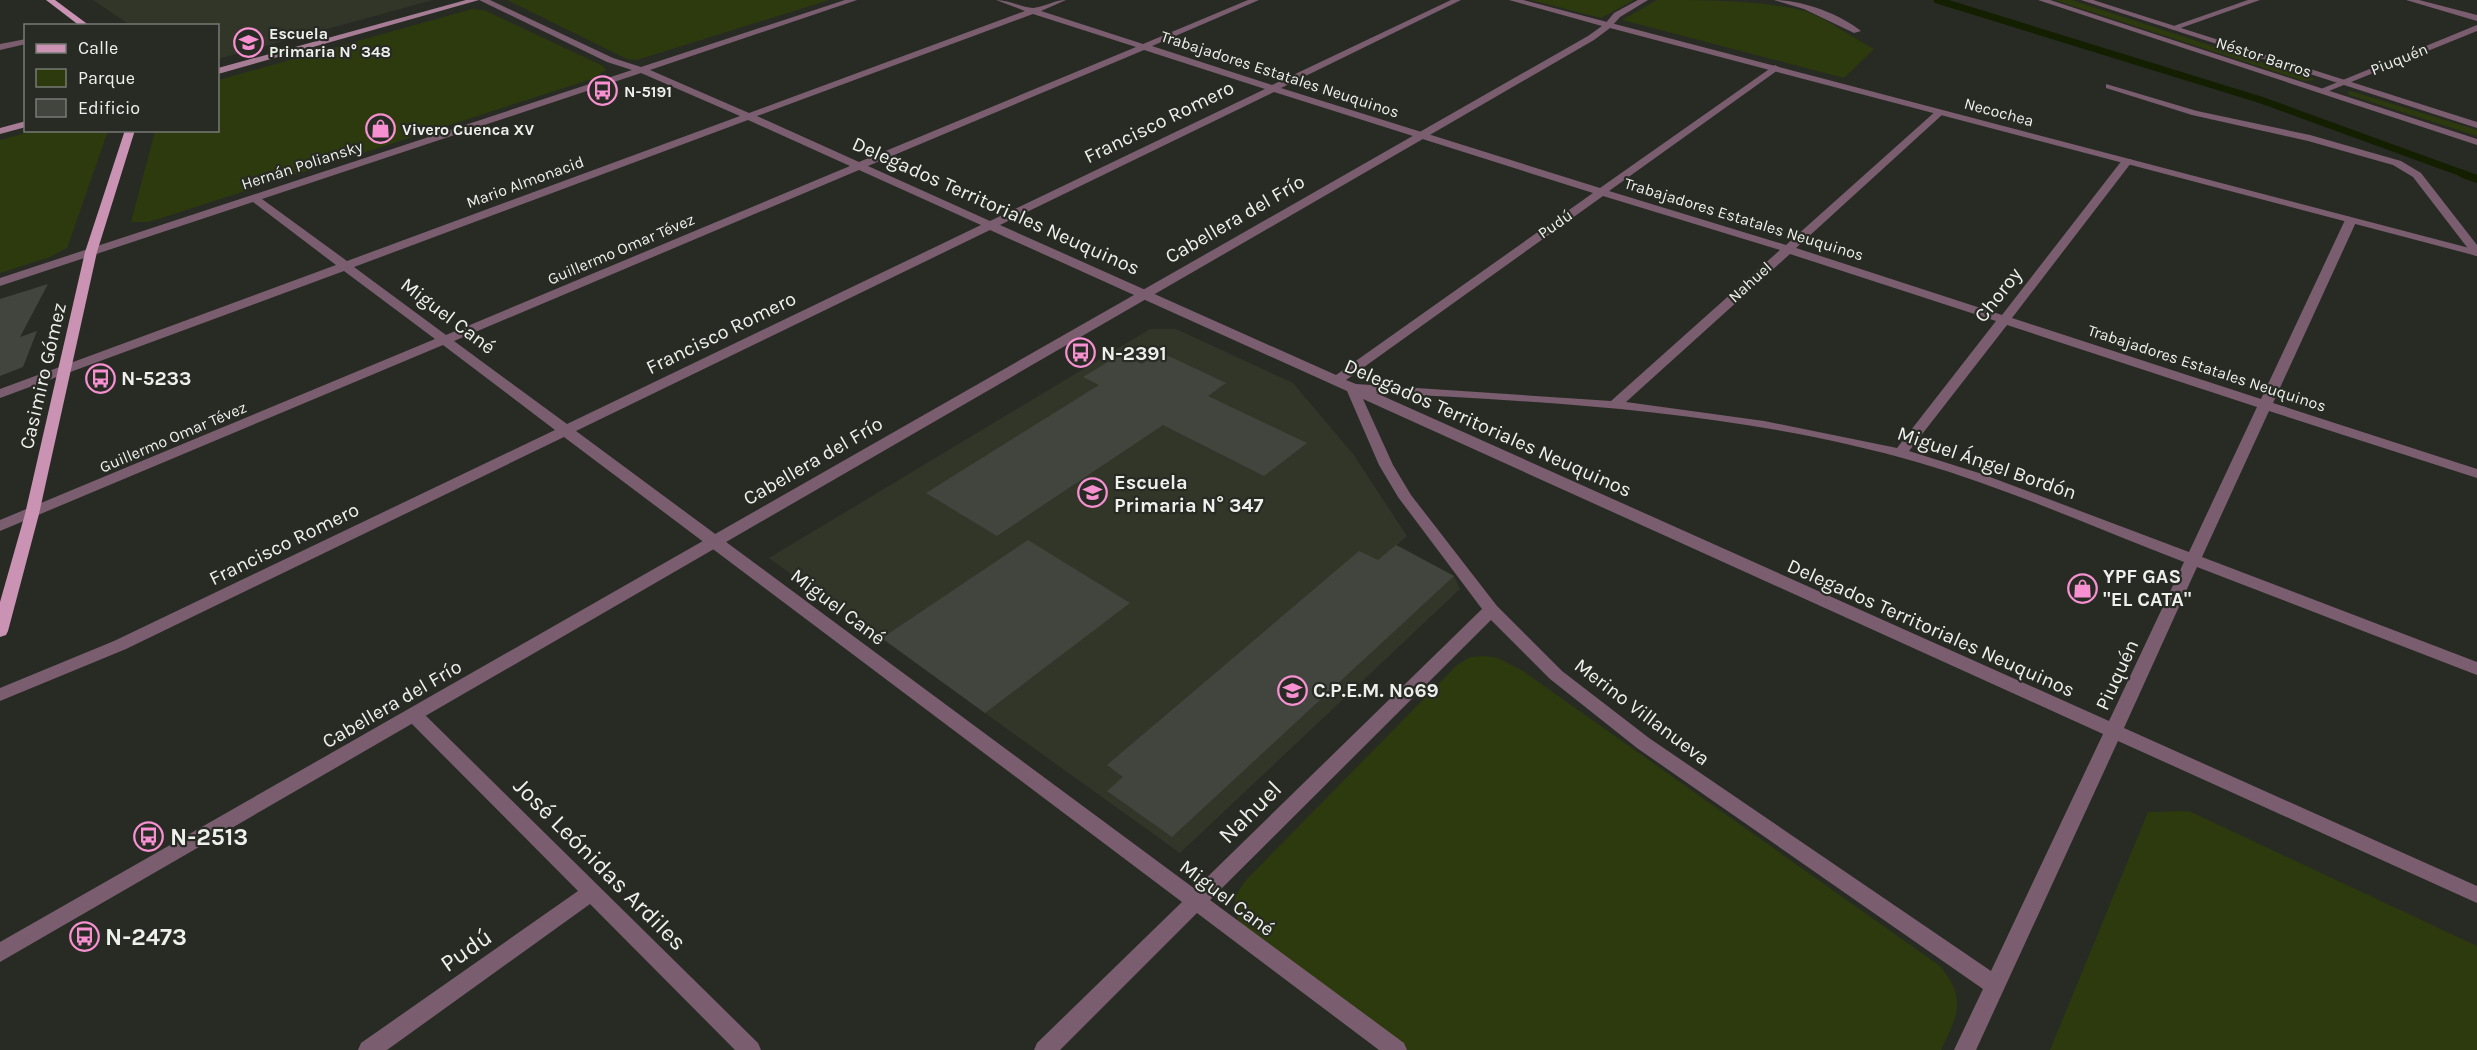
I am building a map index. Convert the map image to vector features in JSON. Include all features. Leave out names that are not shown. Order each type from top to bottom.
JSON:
[{"type":"main road","points":[[50,0],[83,24]]},
{"type":"main road","points":[[219,71],[475,0]]},
{"type":"main road","points":[[0,131],[24,125]]},
{"type":"main road","name":"Casimiro Gómez","points":[[0,632],[32,514],[91,252],[129,132]]},
{"type":"street","name":"Delegados Territoriales Neuquinos","points":[[483,0],[602,56],[642,70],[750,116],[2477,895]]},
{"type":"street","name":"Hernán Poliansky","points":[[0,282],[853,0]]},
{"type":"street","name":"Trabajadores Estatales Neuquinos","points":[[999,0],[1419,136],[1787,249],[2477,474]]},
{"type":"street","name":"Mario Almonacid","points":[[0,394],[1062,0]]},
{"type":"street","name":"Guillermo Omar Tévez","points":[[0,526],[1255,0]]},
{"type":"street","name":"Francisco Romero","points":[[0,695],[120,645],[1457,0]]},
{"type":"street","name":"Necochea","points":[[1513,0],[2477,253]]},
{"type":"street","name":"Cabellera del Frío","points":[[0,953],[1598,34],[1617,15],[1644,0]]},
{"type":"street","points":[[1778,0],[1807,7],[1857,31]]},
{"type":"street","name":"Néstor Barros","points":[[2042,0],[2477,142]]},
{"type":"street","name":"Néstor Barros","points":[[2085,0],[2477,125]]},
{"type":"street","points":[[2172,28],[2256,0]]},
{"type":"street","points":[[2410,0],[2477,18]]},
{"type":"street","name":"Piuquén","points":[[2321,91],[2477,28]]},
{"type":"street","points":[[0,47],[24,41]]},
{"type":"street","name":"Pudú","points":[[1335,381],[1775,68]]},
{"type":"street","points":[[2109,86],[2194,113],[2370,153],[2397,163],[2417,175],[2477,253]]},
{"type":"street","name":"Nahuel","points":[[1615,405],[1940,112]]},
{"type":"street","name":"Choroy","points":[[1901,453],[2127,161]]},
{"type":"street","name":"Miguel Cané","points":[[254,198],[1396,1050]]},
{"type":"street","name":"Piuquén","points":[[1965,1050],[2351,220]]},
{"type":"street","name":"Miguel Ángel Bordón","points":[[1352,388],[1615,405],[1764,426],[1901,453],[1952,469],[2477,669]]},
{"type":"street","name":"Merino Villanueva","points":[[1352,388],[1386,465],[1405,497],[1491,610],[1521,643],[1595,708],[1995,986]]},
{"type":"street","name":"Nahuel","points":[[1045,1050],[1491,610]]},
{"type":"street","name":"José Leónidas Ardiles","points":[[414,715],[750,1050]]},
{"type":"street","name":"Pudú","points":[[369,1050],[592,892]]},
{"type":"shaded area","name":"Escuela Primaria N° 348","points":[[93,0],[433,0],[219,59],[219,24],[129,24]]},
{"type":"shaded area","points":[[1150,329],[1176,329],[1293,383],[1353,454],[1407,536],[1397,545],[1454,576],[1460,589],[1180,853],[769,558]]},
{"type":"green space","points":[[507,0],[829,0],[637,60],[627,59]]},
{"type":"green space","points":[[1531,0],[1634,0],[1601,18]]},
{"type":"green space","points":[[1657,0],[1750,3],[1805,11],[1874,49],[1844,78],[1622,20]]},
{"type":"green space","points":[[2055,0],[2071,0],[2316,80],[2304,81]]},
{"type":"green space","points":[[472,9],[484,10],[603,66],[606,70],[592,79],[149,222],[131,222],[155,132],[219,132],[219,80]]},
{"type":"green space","points":[[2350,91],[2477,130],[2477,136],[2350,95],[2347,93]]},
{"type":"green space","points":[[29,132],[108,132],[67,248],[50,257],[0,273],[0,140]]},
{"type":"green space","points":[[1470,657],[1498,658],[1523,671],[1940,966],[1954,988],[1957,998],[1952,1027],[1941,1050],[1406,1050],[1248,932],[1237,918],[1234,906],[1241,886],[1457,665]]},
{"type":"green space","points":[[2189,811],[2477,946],[2477,1050],[2050,1050],[2148,812]]},
{"type":"building","points":[[48,284],[20,337],[37,331],[23,367],[0,376],[0,299]]},
{"type":"building","name":"Escuela Primaria N° 347","points":[[1160,352],[1226,383],[1208,396],[1307,443],[1264,476],[1163,425],[997,536],[926,493],[1099,385],[1083,377],[1121,354],[1142,364]]},
{"type":"building","points":[[1028,540],[1130,603],[985,713],[882,638]]},
{"type":"building","points":[[1396,545],[1454,576],[1172,837],[1107,791],[1123,777],[1107,765],[1359,551],[1378,560]]},
{"type":"waterway","points":[[1937,0],[2261,100],[2467,175]]},
{"type":"waterway","points":[[2463,174],[2477,179]]},
{"type":"place","name":"Escuela Primaria N° 348","points":[[248,42]]},
{"type":"place","name":"N-5191","points":[[603,91]]},
{"type":"place","name":"Vivero Cuenca XV","points":[[381,129]]},
{"type":"place","name":"N-2391","points":[[1080,353]]},
{"type":"place","name":"N-5233","points":[[100,378]]},
{"type":"place","name":"Escuela Primaria N° 347","points":[[1093,493]]},
{"type":"place","name":"YPF GAS \"EL CATA\"","points":[[2082,588]]},
{"type":"place","name":"C.P.E.M. Nº69","points":[[1292,690]]},
{"type":"place","name":"N-2513","points":[[149,837]]},
{"type":"place","name":"N-2473","points":[[84,937]]}]
